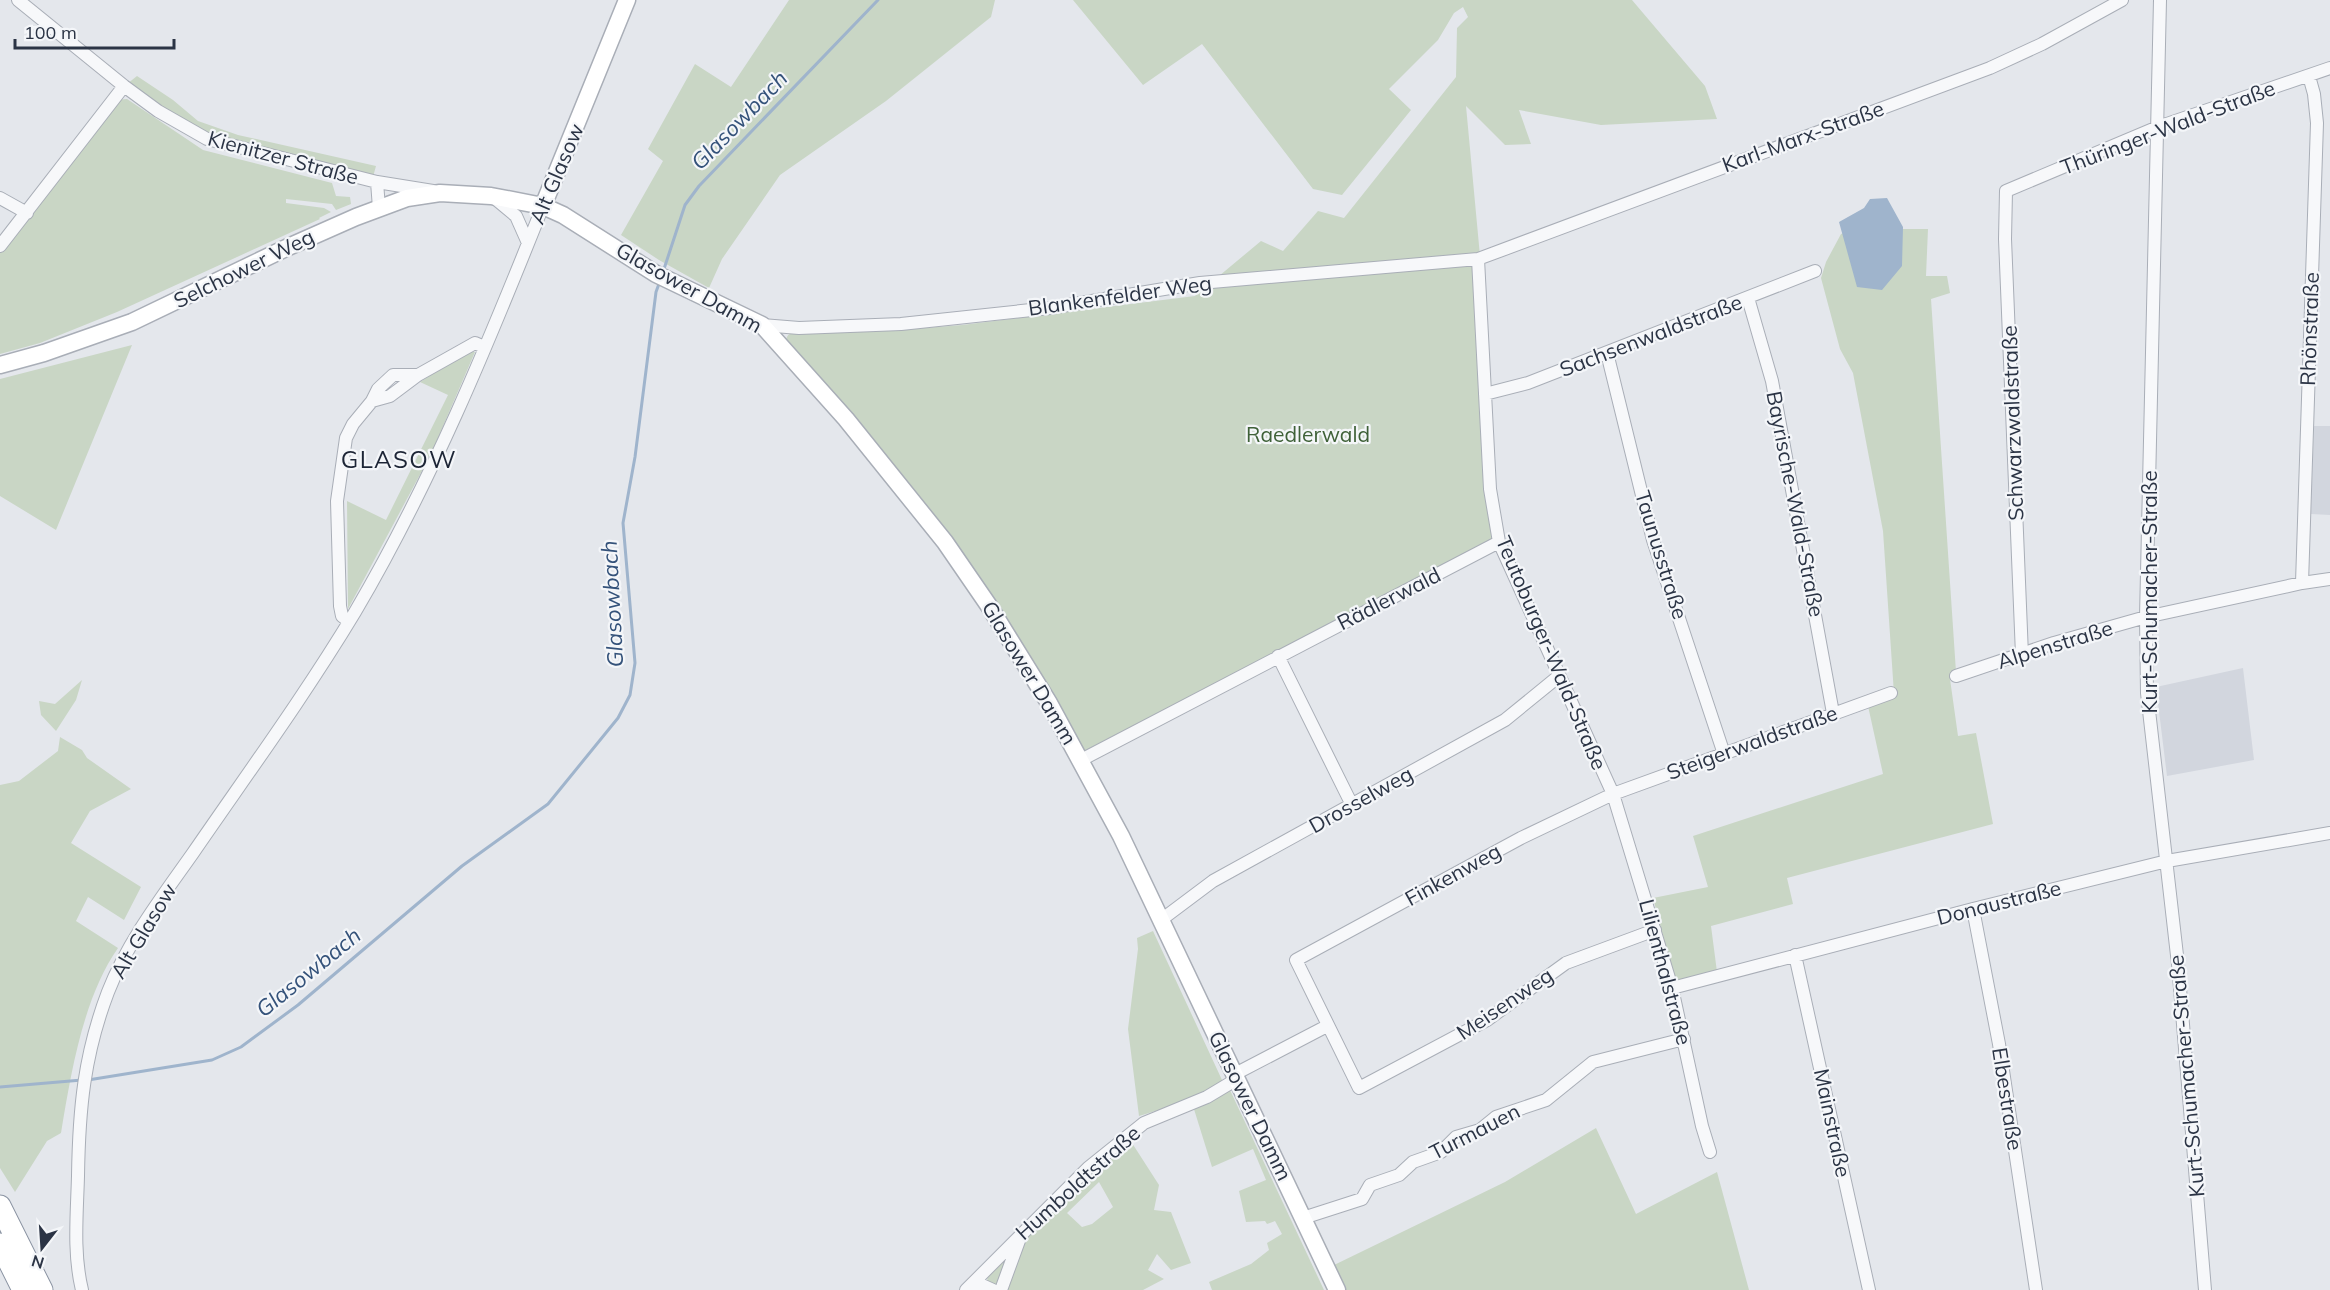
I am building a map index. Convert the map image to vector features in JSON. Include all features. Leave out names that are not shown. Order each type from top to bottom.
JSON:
[{"type":"highway","points":[[3,1222],[23,1290]]},
{"type":"highway","points":[[3,1222],[42,1290]]},
{"type":"street","name":"Kienitzer Straße","points":[[18,0],[124,86],[158,111],[207,140],[377,182],[440,193]]},
{"type":"street","name":"Alt Glasow","points":[[82,1290],[76,1256],[81,1093],[86,1067],[108,994],[140,929],[305,692],[349,621],[402,527],[438,455],[627,0]]},
{"type":"street","name":"Karl-Marx-Straße","points":[[1478,259],[1990,68],[2042,44],[2122,0]]},
{"type":"street","name":"Kurt-Schumacher-Straße","points":[[2160,0],[2146,617],[2147,693],[2178,964],[2205,1290]]},
{"type":"street","name":"Thüringer-Wald-Straße","points":[[2006,191],[2158,127],[2330,68]]},
{"type":"street","name":"Rhönstraße","points":[[2302,583],[2317,123],[2314,94],[2308,76]]},
{"type":"street","points":[[0,246],[124,86]]},
{"type":"street","name":"Kienitzer Straße","points":[[377,182],[379,208]]},
{"type":"street","name":"Schwarzwaldstraße","points":[[2006,191],[2005,239],[2022,655]]},
{"type":"street","name":"Selchower Weg","points":[[0,365],[33,357],[132,322],[286,248],[407,198],[440,193],[491,196],[543,206]]},
{"type":"street","points":[[491,196],[516,216],[528,243]]},
{"type":"street","points":[[0,198],[27,213]]},
{"type":"street","name":"Glasower Damm","points":[[543,206],[563,215],[663,278],[762,325],[846,419],[945,542],[1011,642],[1081,760],[1161,920],[1337,1290]]},
{"type":"street","name":"Blankenfelder Weg","points":[[762,325],[799,328],[901,324],[1050,308],[1200,283],[1478,259]]},
{"type":"street","name":"Teutoburger-Wald-Straße","points":[[1478,259],[1490,489],[1499,542],[1613,794]]},
{"type":"street","name":"Sachsenwaldstraße","points":[[1485,394],[1528,383],[1815,271]]},
{"type":"street","name":"Bayrische-Wald-Straße","points":[[1748,298],[1772,381],[1833,713]]},
{"type":"street","points":[[349,621],[342,616],[340,606],[337,487],[346,438],[353,423],[372,401],[378,388],[393,375],[418,375],[475,343],[484,347]]},
{"type":"street","name":"Taunusstraße","points":[[1607,353],[1653,540],[1724,754]]},
{"type":"street","name":"Rädlerwald","points":[[1081,760],[1499,542]]},
{"type":"street","name":"Alpenstraße","points":[[1956,676],[2054,643],[2146,617],[2330,579]]},
{"type":"street","points":[[1278,656],[1352,805]]},
{"type":"street","name":"Drosselweg","points":[[1161,920],[1213,881],[1505,720],[1559,676]]},
{"type":"street","name":"Steigerwaldstraße","points":[[1613,794],[1891,693]]},
{"type":"street","name":"Lilienthalstraße","points":[[1613,794],[1672,988],[1702,1126],[1710,1152]]},
{"type":"street","name":"Finkenweg","points":[[1327,1026],[1296,960],[1521,838],[1613,794]]},
{"type":"street","name":"Donaustraße","points":[[1672,988],[1972,909],[2167,861],[2330,833]]},
{"type":"street","name":"Elbestraße","points":[[1972,909],[1999,1044],[2036,1290]]},
{"type":"street","name":"Meisenweg","points":[[1327,1026],[1359,1088],[1487,1020],[1566,963],[1655,930]]},
{"type":"street","name":"Mainstraße","points":[[1795,955],[1869,1290]]},
{"type":"street","name":"Humboldtstraße","points":[[967,1288],[1088,1168],[1144,1123],[1207,1097],[1236,1077],[1327,1026]]},
{"type":"street","name":"Turmauen","points":[[1303,1218],[1362,1199],[1370,1185],[1399,1175],[1413,1162],[1441,1152],[1456,1137],[1480,1130],[1496,1117],[1546,1100],[1593,1062],[1684,1039]]},
{"type":"street","points":[[1000,1290],[1023,1232]]},
{"type":"street","points":[[967,1288],[982,1285],[993,1290]]},
{"type":"shaded area","points":[[2314,426],[2330,426],[2330,515],[2311,514]]},
{"type":"shaded area","points":[[2243,668],[2254,760],[2167,776],[2156,687]]},
{"type":"green space","points":[[789,0],[995,0],[991,17],[886,101],[780,175],[722,259],[709,288],[659,260],[621,235],[663,161],[648,149],[695,64],[731,87]]},
{"type":"green space","name":"Raedlerwald","points":[[1073,0],[1632,0],[1705,86],[1717,119],[1601,125],[1519,110],[1531,144],[1505,145],[1466,106],[1480,256],[1494,541],[1082,752],[1023,654],[786,345],[787,337],[791,333],[886,331],[962,325],[1195,296],[1261,241],[1283,251],[1318,211],[1344,218],[1456,77],[1457,28],[1468,17],[1463,7],[1454,13],[1438,40],[1389,89],[1411,110],[1342,195],[1313,189],[1202,44],[1143,85]]},
{"type":"green space","points":[[137,76],[173,100],[198,121],[238,135],[376,166],[373,177],[233,144],[195,129],[127,84]]},
{"type":"green space","points":[[127,99],[203,150],[332,183],[336,196],[350,197],[351,204],[336,210],[332,204],[286,199],[286,203],[324,208],[331,212],[117,312],[40,343],[0,354],[0,251],[116,100]]},
{"type":"green space","points":[[1852,229],[1928,229],[1926,276],[1947,276],[1950,293],[1931,299],[1956,672],[1950,679],[1958,736],[1976,733],[1993,824],[1787,878],[1793,904],[1711,926],[1717,972],[1675,982],[1653,898],[1708,887],[1693,836],[1883,774],[1868,706],[1894,694],[1883,531],[1853,373],[1840,349],[1821,278],[1826,262],[1841,234]]},
{"type":"green space","points":[[132,345],[56,530],[0,496],[0,379]]},
{"type":"green space","points":[[469,351],[475,352],[431,454],[348,609],[347,501],[386,520],[448,395],[420,382]]},
{"type":"green space","points":[[82,680],[76,700],[56,731],[41,715],[39,701],[55,704]]},
{"type":"green space","points":[[60,737],[82,750],[87,758],[131,789],[90,811],[71,843],[141,887],[124,920],[88,897],[76,921],[118,948],[106,968],[87,1013],[74,1061],[61,1133],[47,1141],[15,1192],[0,1168],[0,785],[19,781],[58,751]]},
{"type":"green space","points":[[1153,931],[1222,1080],[1208,1092],[1197,1097],[1139,1116],[1128,1029],[1138,949],[1137,938]]},
{"type":"green space","points":[[1229,1088],[1324,1290],[1212,1290],[1209,1282],[1251,1264],[1269,1250],[1267,1243],[1282,1234],[1275,1221],[1267,1224],[1265,1221],[1246,1222],[1239,1191],[1266,1180],[1253,1149],[1212,1167],[1193,1106]]},
{"type":"green space","points":[[1596,1128],[1636,1214],[1717,1172],[1749,1290],[1343,1290],[1332,1266],[1505,1182]]},
{"type":"green space","points":[[1132,1143],[1159,1185],[1154,1210],[1171,1212],[1191,1263],[1171,1270],[1157,1254],[1148,1270],[1164,1279],[1143,1290],[998,1290],[987,1283],[988,1273],[1117,1147]],"holes":[[[1099,1182],[1113,1207],[1092,1224],[1082,1227],[1067,1213]]]},
{"type":"water","points":[[1887,198],[1903,227],[1902,266],[1882,290],[1857,287],[1839,222],[1864,208],[1870,199]]},
{"type":"waterway","name":"Glasowbach","points":[[663,272],[685,205],[699,186],[878,0]]},
{"type":"waterway","name":"Glasowbach","points":[[88,1080],[212,1060],[241,1047],[298,1005],[462,866],[548,804],[618,718],[630,695],[635,663],[623,523],[635,457],[656,292],[660,281]]},
{"type":"waterway","name":"Glasowbach","points":[[0,1087],[82,1080]]},
{"type":"district","name":"GLASOW","points":[[399,460]]}]
